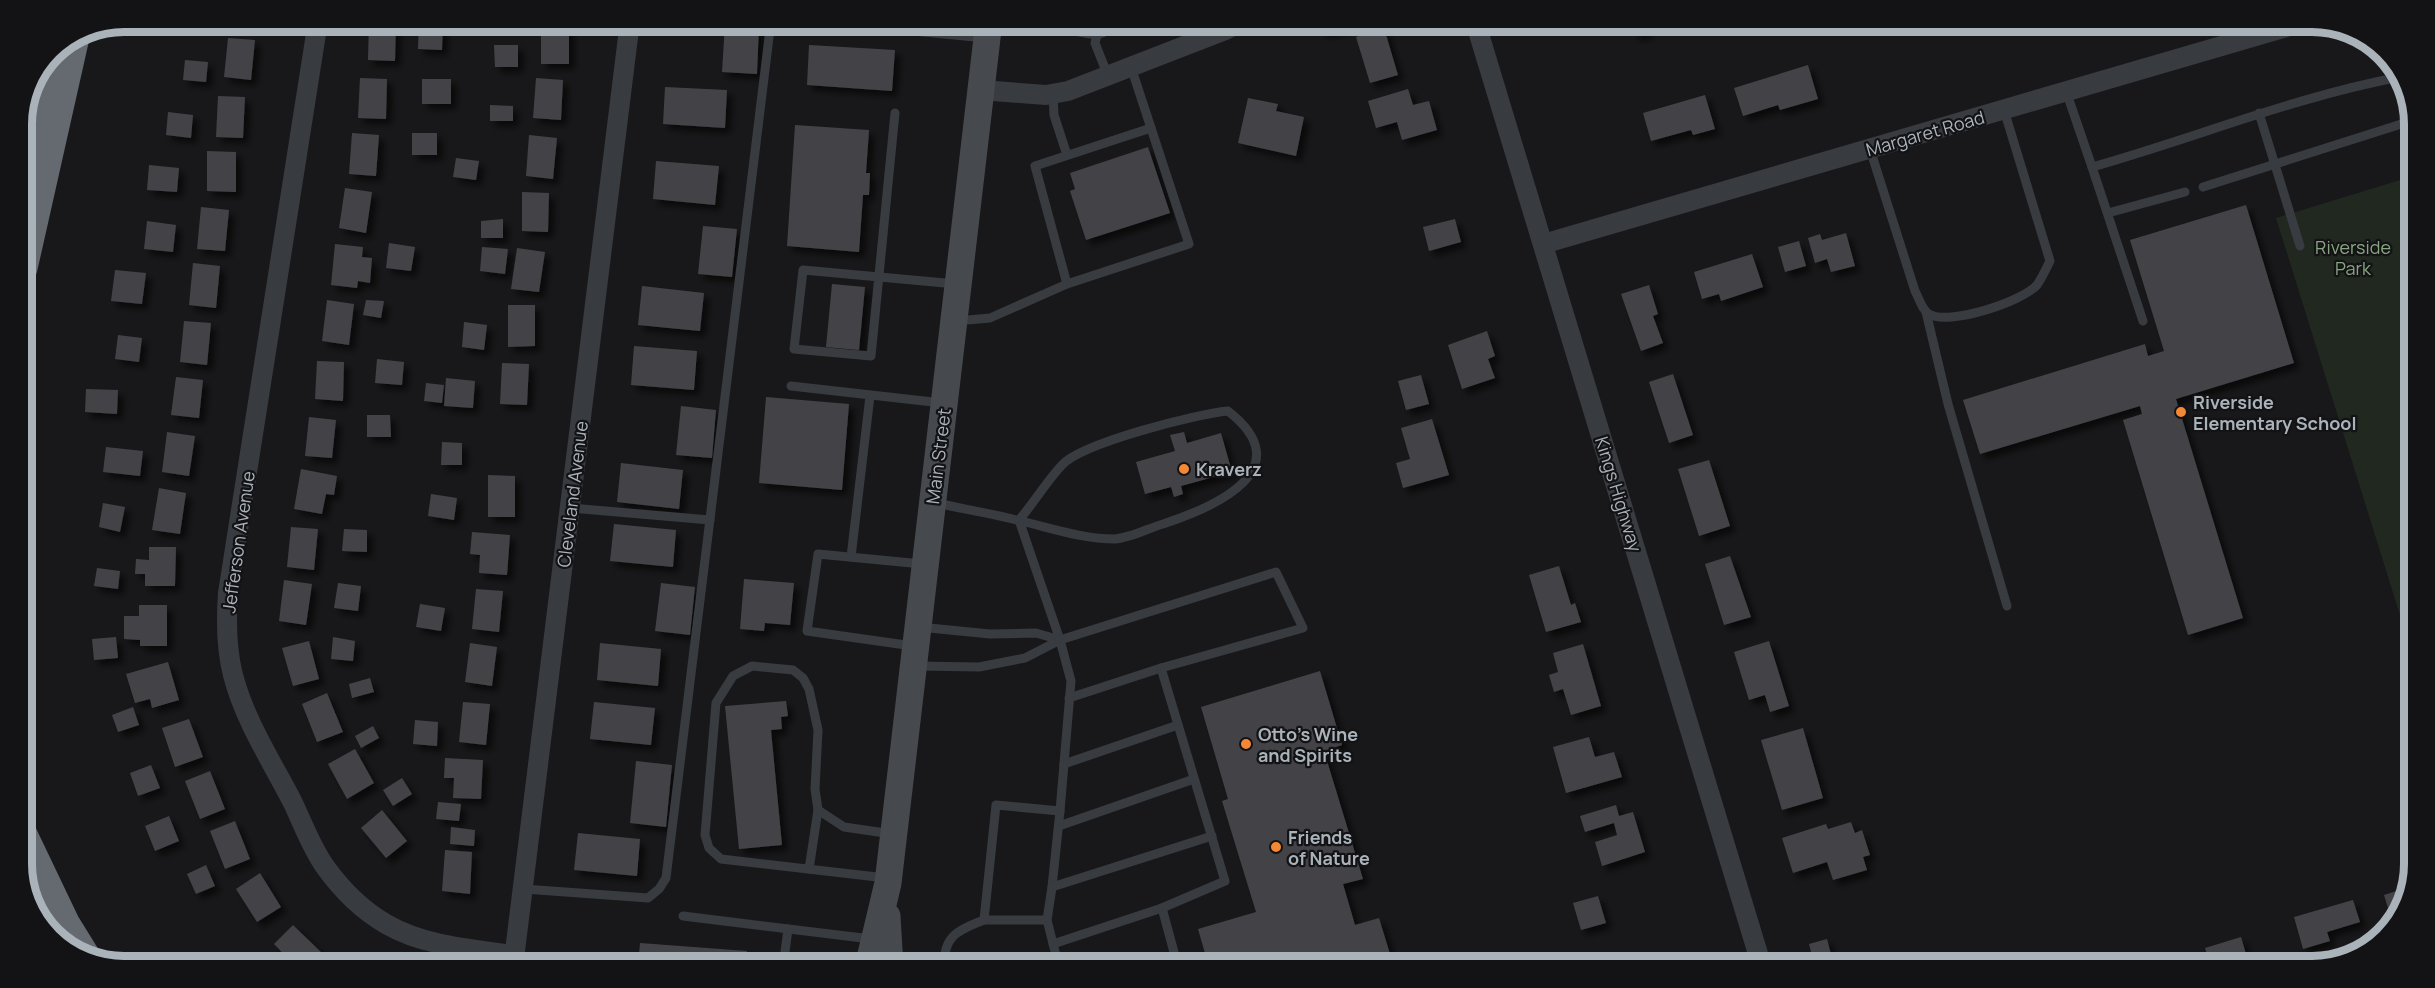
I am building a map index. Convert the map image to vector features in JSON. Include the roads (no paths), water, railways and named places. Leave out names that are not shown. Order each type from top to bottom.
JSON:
[{"type":"highway","points":[[32,219],[70,49]]},
{"type":"highway","points":[[32,858],[74,941]]},
{"type":"main road","name":"Main Street","points":[[884,949],[886,885],[988,31]]},
{"type":"street","name":"Jefferson Avenue","points":[[316,31],[228,593],[229,659],[251,721],[324,866],[343,890],[365,910],[387,925],[435,943],[491,956]]},
{"type":"street","name":"Cleveland Avenue","points":[[514,956],[524,889],[629,31]]},
{"type":"street","points":[[981,90],[1053,94],[1108,76],[1223,31]]},
{"type":"street","name":"Kings Highway","points":[[1478,31],[1759,956]]},
{"type":"street","name":"Margaret Road","points":[[1543,244],[2273,31]]},
{"type":"lane","points":[[524,889],[648,898],[659,889],[666,878],[770,31]]},
{"type":"lane","points":[[1075,31],[1097,34],[1105,31]]},
{"type":"lane","points":[[1097,34],[1095,43],[1108,76]]},
{"type":"lane","points":[[954,322],[990,318],[1067,284],[1189,244],[1131,66]]},
{"type":"lane","points":[[2092,167],[2259,113],[2355,86],[2391,79]]},
{"type":"lane","points":[[2066,92],[2143,321]]},
{"type":"lane","points":[[1053,94],[1054,115],[1067,155]]},
{"type":"lane","points":[[1926,312],[1936,318],[1997,307],[2036,286],[2050,261],[2004,110]]},
{"type":"lane","points":[[895,113],[880,275],[871,356],[794,349],[803,270],[880,275],[958,284]]},
{"type":"lane","points":[[2259,113],[2300,246]]},
{"type":"lane","points":[[2203,187],[2403,124]]},
{"type":"lane","points":[[1067,284],[1035,166],[1152,128]]},
{"type":"lane","points":[[1870,149],[1915,291],[1926,312],[1948,404],[2007,606]]},
{"type":"lane","points":[[2108,213],[2185,192]]},
{"type":"lane","points":[[791,386],[944,403]]},
{"type":"lane","points":[[851,557],[870,396]]},
{"type":"lane","points":[[932,502],[1070,533],[1117,539],[1197,513],[1239,489],[1255,469],[1255,442],[1243,423],[1228,411],[1204,413],[1082,451],[1062,464],[1019,520]]},
{"type":"lane","points":[[571,508],[710,520]]},
{"type":"lane","points":[[1019,520],[1060,640],[1071,681],[1059,826],[1047,920],[1056,956]]},
{"type":"lane","points":[[925,564],[818,554],[807,631],[915,646],[979,667],[1025,658],[1060,640],[1276,572],[1303,627],[1161,668],[1069,698]]},
{"type":"lane","points":[[915,646],[990,634],[1036,633],[1060,640]]},
{"type":"lane","points":[[809,869],[818,810],[815,789],[817,713],[803,678],[793,670],[752,666],[733,676],[716,703],[705,835],[709,848],[721,859],[809,869],[886,885]]},
{"type":"lane","points":[[1053,944],[1162,908],[1225,881],[1161,668]]},
{"type":"lane","points":[[1064,764],[1178,725]]},
{"type":"lane","points":[[1059,826],[1194,779]]},
{"type":"lane","points":[[984,920],[996,805],[1060,811]]},
{"type":"lane","points":[[818,810],[844,827],[893,834]]},
{"type":"lane","points":[[1052,887],[1212,836]]},
{"type":"lane","points":[[1162,908],[1175,956]]},
{"type":"lane","points":[[683,916],[788,929],[884,949]]},
{"type":"lane","points":[[943,956],[943,952],[957,930],[984,920],[1047,920]]},
{"type":"lane","points":[[784,956],[788,929]]},
{"type":"place","name":"Riverside Elementary School","points":[[2181,412]]},
{"type":"place","name":"Kraverz","points":[[1184,469]]},
{"type":"place","name":"Otto's Wine and Spirits","points":[[1246,744]]},
{"type":"place","name":"Friends of Nature","points":[[1276,847]]},
{"type":"park label","name":"Riverside Park","points":[[2353,257]]}]
